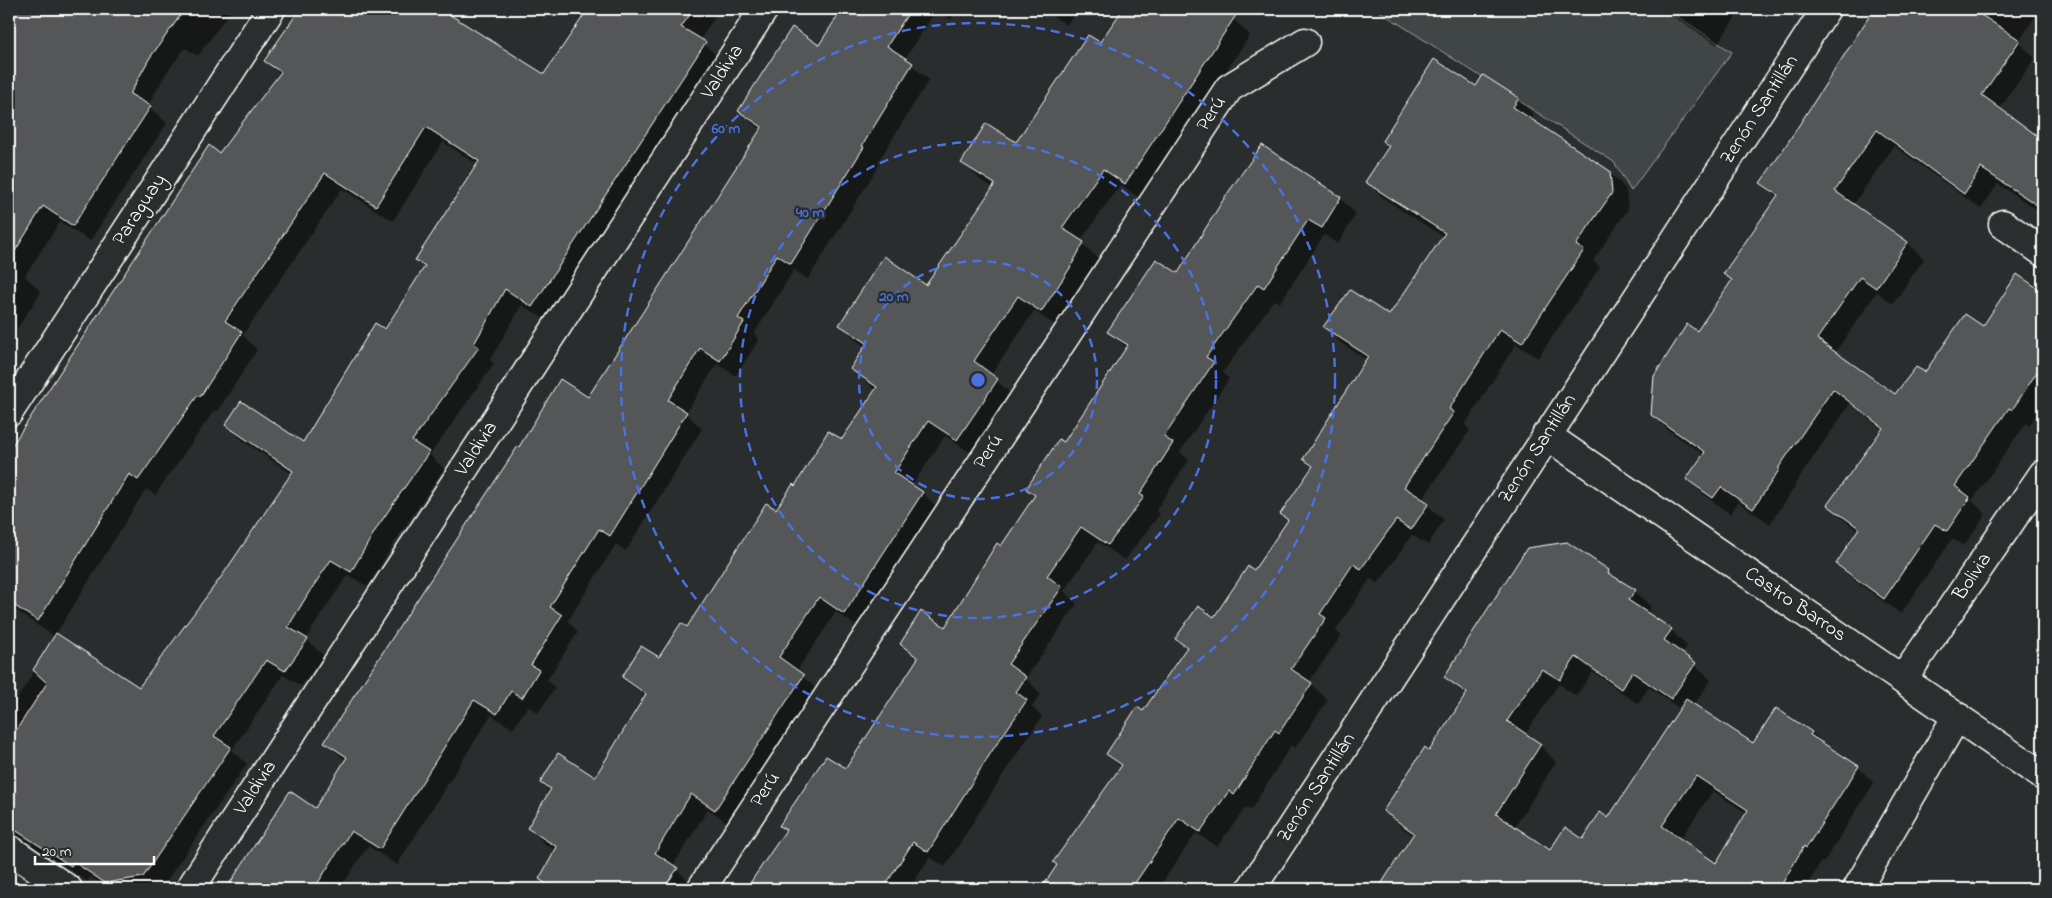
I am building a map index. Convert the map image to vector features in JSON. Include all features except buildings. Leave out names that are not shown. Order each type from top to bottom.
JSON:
[{"type":"street","name":"Paraguay","points":[[9,412],[271,9]]},
{"type":"street","name":"Valdivia","points":[[190,889],[764,9]]},
{"type":"street","name":"Zenón Santillán","points":[[1251,889],[1826,9]]},
{"type":"street","name":"Perú","points":[[701,889],[1229,88],[1304,42]]},
{"type":"street","points":[[2003,224],[2043,252]]},
{"type":"street","name":"Castro Barros","points":[[1546,435],[2043,776]]},
{"type":"street","name":"Bolivia","points":[[1903,679],[2043,474]]},
{"type":"street","points":[[1857,889],[1956,716]]},
{"type":"street","points":[[9,850],[68,889]]},
{"type":"shaded area","points":[[1376,9],[1666,9],[1732,52],[1631,191],[1614,162]]}]
